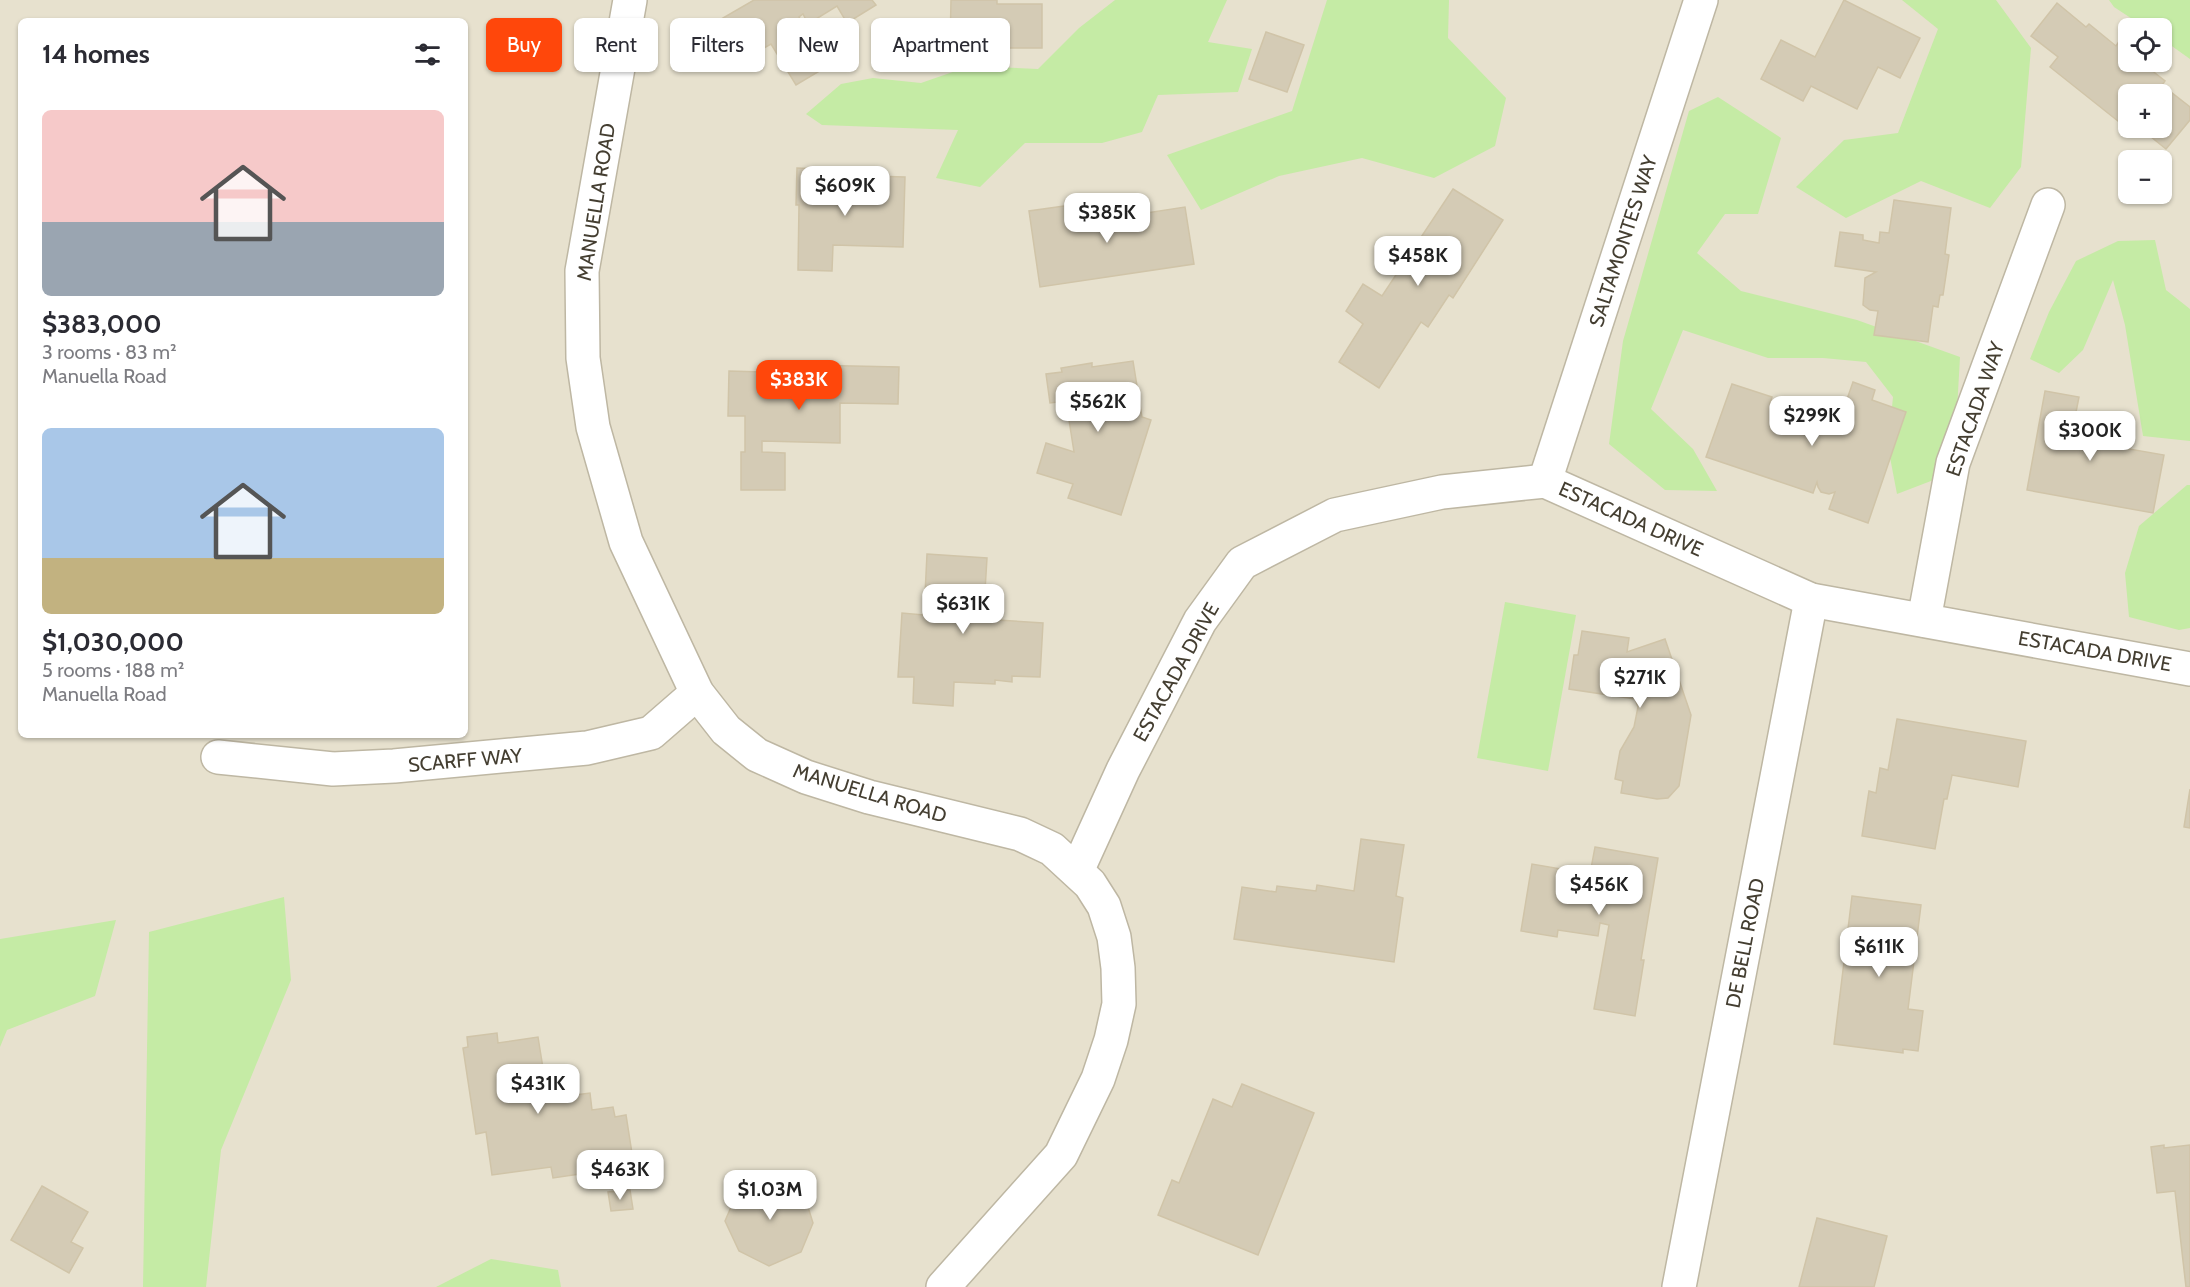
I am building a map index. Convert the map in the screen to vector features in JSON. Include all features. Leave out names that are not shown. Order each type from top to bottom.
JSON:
[{"type":"street","name":"MANUELLA ROAD","points":[[630,0],[582,271],[583,358],[593,427],[626,542],[697,693],[726,730],[757,755],[806,777],[869,797],[1020,834],[1052,849],[1090,884],[1104,906],[1114,937],[1119,1004],[1111,1041],[1098,1078],[1061,1155],[943,1287]]},
{"type":"street","name":"SALTAMONTES WAY","points":[[1545,481],[1701,0]]},
{"type":"street","name":"ESTACADA WAY","points":[[1924,620],[1953,463],[2048,205]]},
{"type":"street","name":"ESTACADA DRIVE","points":[[1077,871],[1123,770],[1200,621],[1242,563],[1335,516],[1442,492],[1545,481],[1811,600],[2190,669]]},
{"type":"street","name":"DE BELL ROAD","points":[[1678,1287],[1811,600]]},
{"type":"street","name":"SCARFF WAY","points":[[218,757],[333,769],[394,766],[587,748],[651,733],[697,693]]},
{"type":"shaded area","points":[[0,0],[2190,0],[2190,1287],[0,1287]]},
{"type":"green space","points":[[1115,0],[1227,0],[1208,42],[1252,49],[1238,92],[1158,95],[1142,132],[1102,143],[1025,143],[980,187],[936,178],[958,130],[822,125],[806,114],[841,84],[873,78],[921,83],[953,72],[1010,72],[1010,68],[1038,69],[1079,28]]},
{"type":"green space","points":[[1327,0],[1449,0],[1448,38],[1506,98],[1495,146],[1434,178],[1362,158],[1279,176],[1201,210],[1167,155],[1292,111]]},
{"type":"green space","points":[[1902,0],[1996,0],[2031,48],[2021,167],[1990,208],[1921,181],[1846,218],[1796,187],[1844,140],[1898,133],[1938,29]]},
{"type":"green space","points":[[2109,0],[2190,0],[2190,59],[2172,46],[2172,18],[2131,18],[2114,7]]},
{"type":"green space","points":[[1718,97],[1781,138],[1758,214],[1725,214],[1697,253],[1741,291],[1857,320],[1960,357],[1956,428],[1944,476],[1897,494],[1888,447],[1893,397],[1866,362],[1823,358],[1768,358],[1683,330],[1651,409],[1693,449],[1717,491],[1665,490],[1609,444],[1623,341],[1689,111]]},
{"type":"green space","points":[[2155,240],[2166,290],[2190,309],[2190,441],[2143,436],[2125,325],[2113,280],[2083,350],[2059,373],[2030,359],[2049,312],[2076,261],[2118,241]]},
{"type":"green space","points":[[2187,485],[2190,485],[2190,628],[2179,630],[2129,617],[2125,573],[2139,526]]},
{"type":"green space","points":[[1505,602],[1576,615],[1548,771],[1477,758]]},
{"type":"green space","points":[[284,897],[291,980],[221,1150],[206,1287],[143,1287],[149,932]]},
{"type":"green space","points":[[116,920],[95,996],[7,1030],[0,1047],[0,939]]},
{"type":"green space","points":[[491,1259],[558,1270],[561,1287],[436,1287]]},
{"type":"building","points":[[754,0],[872,0],[876,5],[855,18],[844,18],[837,6],[818,18],[805,18],[803,14],[800,18],[777,18],[777,54],[771,44],[765,47],[765,18],[723,18]]},
{"type":"building","points":[[951,0],[997,0],[997,4],[1042,4],[1042,48],[1010,48],[1010,18],[951,18]]},
{"type":"building","points":[[1844,0],[1920,38],[1900,78],[1878,67],[1857,109],[1811,86],[1803,101],[1761,79],[1781,40],[1815,57]]},
{"type":"building","points":[[2057,3],[2086,27],[2089,24],[2116,46],[2118,43],[2118,72],[2154,72],[2165,81],[2163,84],[2118,84],[2118,121],[2050,67],[2058,57],[2031,36]]},
{"type":"building","points":[[1266,32],[1304,45],[1287,92],[1249,79]]},
{"type":"building","points":[[788,72],[818,72],[796,85]]},
{"type":"building","points":[[2172,93],[2190,107],[2190,120],[2166,149],[2152,138],[2172,138]]},
{"type":"building","points":[[797,168],[841,170],[840,200],[871,201],[871,176],[905,177],[903,247],[833,245],[832,271],[798,270]]},
{"type":"building","points":[[1453,189],[1503,220],[1453,298],[1449,295],[1428,327],[1421,322],[1379,388],[1339,362],[1363,324],[1346,311],[1363,284],[1382,296]]},
{"type":"building","points":[[1894,200],[1951,208],[1945,254],[1949,255],[1943,295],[1940,295],[1938,307],[1933,306],[1928,342],[1874,335],[1878,311],[1870,310],[1863,305],[1865,278],[1876,272],[1835,266],[1840,232],[1863,235],[1863,240],[1879,243],[1880,232],[1889,233]]},
{"type":"building","points":[[1085,203],[1088,222],[1185,207],[1194,264],[1040,287],[1029,211]]},
{"type":"building","points":[[1133,361],[1142,417],[1151,420],[1121,515],[1068,498],[1073,484],[1037,473],[1046,443],[1074,452],[1066,401],[1050,403],[1046,374],[1062,372],[1061,368],[1092,363],[1092,367]]},
{"type":"building","points":[[806,365],[899,367],[898,404],[840,403],[840,443],[762,441],[762,452],[785,453],[785,490],[741,490],[741,452],[745,452],[745,416],[728,416],[729,371],[806,373]]},
{"type":"building","points":[[1853,382],[1875,390],[1872,400],[1906,412],[1868,523],[1829,509],[1835,492],[1829,494],[1821,492],[1817,482],[1813,493],[1706,457],[1732,384],[1772,397],[1770,403],[1800,413],[1796,424],[1809,428],[1811,422],[1836,431]]},
{"type":"building","points":[[2045,391],[2079,397],[2072,432],[2130,443],[2129,449],[2164,455],[2153,513],[2027,490]]},
{"type":"building","points":[[927,554],[987,558],[984,607],[997,620],[1043,623],[1040,677],[1012,676],[1012,682],[995,680],[995,684],[954,682],[953,706],[913,703],[914,677],[898,677],[902,613],[924,615]]},
{"type":"building","points":[[1582,631],[1629,638],[1627,652],[1665,639],[1691,715],[1679,786],[1668,798],[1657,799],[1621,793],[1623,781],[1615,779],[1620,751],[1634,727],[1638,707],[1635,699],[1569,689],[1574,655],[1578,655]]},
{"type":"building","points":[[1897,719],[2026,741],[2018,787],[1952,775],[1947,799],[1944,799],[1935,849],[1862,836],[1869,791],[1876,793],[1880,768],[1888,770]]},
{"type":"building","points":[[2190,789],[2190,828],[2184,827]]},
{"type":"building","points":[[1361,839],[1404,845],[1396,896],[1403,898],[1394,962],[1234,939],[1242,887],[1276,892],[1277,886],[1316,891],[1317,885],[1354,891]]},
{"type":"building","points":[[1595,847],[1658,858],[1641,960],[1644,960],[1635,1016],[1594,1009],[1609,925],[1600,923],[1598,936],[1558,930],[1557,937],[1521,931],[1532,864],[1590,874]]},
{"type":"building","points":[[1852,896],[1921,905],[1908,1009],[1923,1011],[1918,1051],[1903,1049],[1903,1053],[1834,1044]]},
{"type":"building","points":[[497,1033],[498,1043],[538,1037],[547,1093],[566,1090],[567,1096],[590,1093],[592,1110],[613,1107],[615,1117],[626,1115],[634,1166],[553,1178],[551,1167],[492,1175],[486,1132],[476,1134],[463,1048],[468,1047],[467,1037]]},
{"type":"building","points":[[1242,1084],[1314,1113],[1258,1255],[1158,1215],[1172,1180],[1179,1183],[1213,1099],[1232,1107]]},
{"type":"building","points":[[2164,1145],[2164,1148],[2190,1145],[2190,1287],[2186,1287],[2175,1191],[2157,1193],[2151,1147]]},
{"type":"building","points":[[770,1177],[803,1191],[813,1223],[801,1252],[769,1266],[739,1251],[725,1221],[738,1191]]},
{"type":"building","points":[[42,1186],[88,1212],[71,1242],[83,1248],[69,1273],[11,1240]]},
{"type":"building","points":[[630,1190],[633,1209],[611,1211],[608,1192]]},
{"type":"building","points":[[1817,1218],[1887,1236],[1874,1287],[1799,1287]]}]
